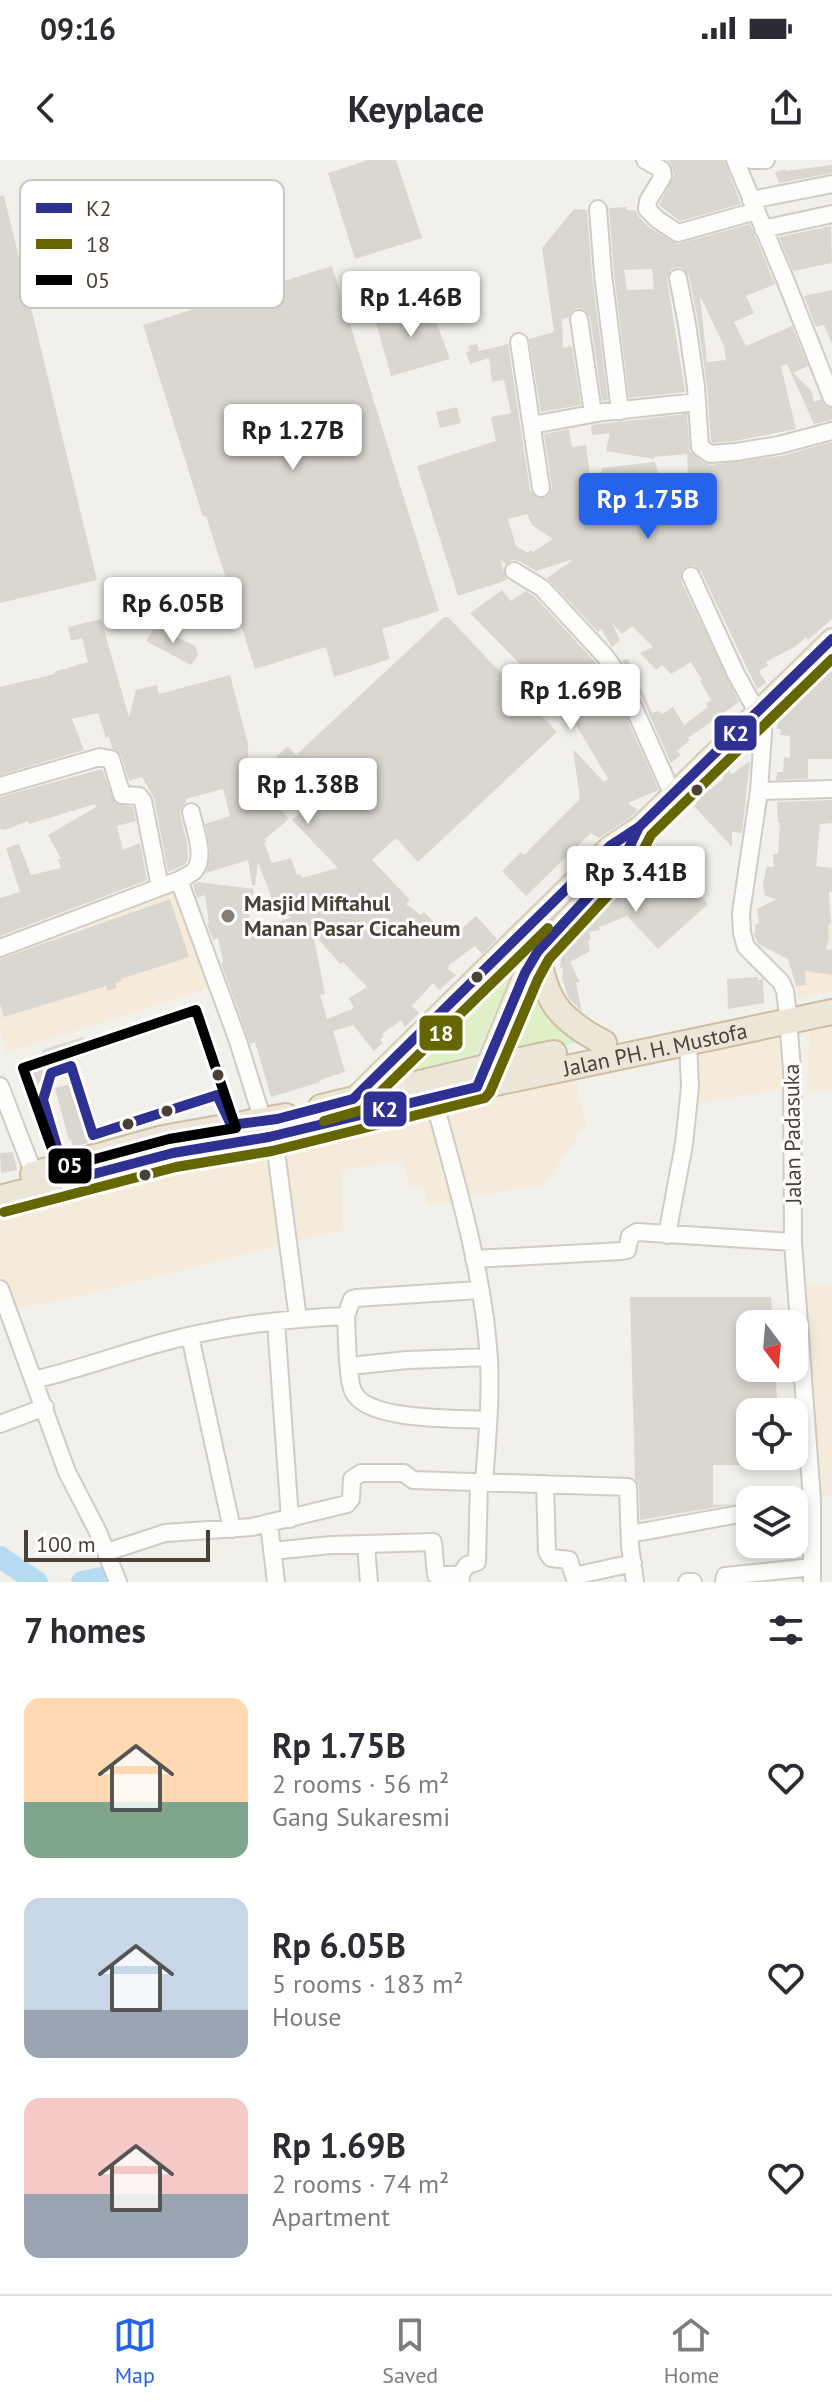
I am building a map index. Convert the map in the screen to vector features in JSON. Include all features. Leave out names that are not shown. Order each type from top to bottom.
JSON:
[{"type":"highway","points":[[530,943],[543,983],[556,1007],[579,1029],[604,1043]]},
{"type":"highway","name":"Jalan PH. H. Mustofa","points":[[482,1077],[688,1042],[788,1014],[832,998]]},
{"type":"highway","name":"Jalan PH. H. Mustofa","points":[[482,1077],[604,1043],[788,1014],[832,1012]]},
{"type":"highway","points":[[0,1198],[269,1128],[433,1097],[482,1077]]},
{"type":"highway","points":[[0,1182],[163,1138],[269,1128],[353,1099],[482,1077]]},
{"type":"main road","points":[[353,1099],[624,858],[639,827],[832,639]]},
{"type":"main road","points":[[482,1077],[525,973],[530,943]]},
{"type":"street","points":[[645,160],[662,170],[663,176],[648,201],[647,209],[678,233],[754,205],[832,184]]},
{"type":"street","points":[[735,160],[832,398]]},
{"type":"street","points":[[751,160],[766,160]]},
{"type":"street","points":[[598,209],[620,411]]},
{"type":"street","points":[[763,229],[832,214]]},
{"type":"street","points":[[678,278],[687,324],[700,447],[710,454],[779,445],[832,431]]},
{"type":"street","points":[[579,319],[593,413]]},
{"type":"street","points":[[519,342],[541,488]]},
{"type":"street","points":[[532,425],[593,413],[697,402]]},
{"type":"street","points":[[514,571],[542,588],[605,656],[620,677],[672,793]]},
{"type":"street","points":[[691,576],[736,674],[761,707]]},
{"type":"street","name":"Jalan Padasuka","points":[[761,707],[759,791],[741,913],[742,933],[746,947],[781,982],[788,1014],[792,1069],[793,1242],[812,1446],[812,1574]]},
{"type":"street","points":[[0,786],[100,757],[111,759],[122,795],[139,796],[143,801],[160,887]]},
{"type":"street","points":[[759,791],[832,789]]},
{"type":"street","points":[[0,948],[179,880],[197,868],[200,854],[191,812]]},
{"type":"street","points":[[179,880],[269,1128],[298,1319]]},
{"type":"street","points":[[667,1235],[684,1144],[690,1087],[688,1042]]},
{"type":"street","points":[[0,1086],[34,1174]]},
{"type":"street","points":[[272,1551],[331,1545],[433,1542],[436,1575],[461,1578],[467,1565],[477,1562],[488,1420],[489,1357],[474,1259],[433,1097]]},
{"type":"street","points":[[474,1259],[622,1251],[627,1250],[630,1236],[634,1233],[793,1242]]},
{"type":"street","points":[[0,1289],[3,1310],[45,1407],[67,1472],[107,1552],[116,1577]]},
{"type":"street","points":[[479,1290],[356,1298],[352,1299],[346,1316],[352,1388],[360,1400],[382,1412],[488,1420]]},
{"type":"street","points":[[34,1380],[210,1331],[346,1316]]},
{"type":"street","points":[[276,1322],[290,1519]]},
{"type":"street","points":[[190,1336],[232,1529]]},
{"type":"street","points":[[350,1366],[489,1357]]},
{"type":"street","points":[[0,1424],[45,1407]]},
{"type":"street","points":[[107,1552],[165,1533],[269,1524],[347,1504],[351,1499],[352,1479],[361,1473],[404,1473],[413,1480],[628,1487],[635,1582]]},
{"type":"street","points":[[545,1484],[547,1552],[551,1558],[569,1560],[575,1579],[633,1563]]},
{"type":"street","points":[[808,1501],[812,1500]]},
{"type":"street","points":[[630,1534],[736,1515]]},
{"type":"street","points":[[269,1524],[276,1582]]},
{"type":"street","points":[[366,1546],[369,1582]]},
{"type":"street","points":[[724,1582],[725,1576],[812,1574]]},
{"type":"street","points":[[687,1582],[693,1582]]},
{"type":"shaded area","points":[[176,888],[211,987],[7,1053],[0,1031],[0,953]]},
{"type":"shaded area","points":[[827,916],[832,916],[832,991],[799,999],[792,960],[831,961]]},
{"type":"shaded area","points":[[832,1021],[832,1089],[807,1090],[810,1025]]},
{"type":"shaded area","points":[[779,1038],[782,1089],[700,1103],[692,1052]]},
{"type":"shaded area","points":[[576,1079],[586,1125],[544,1185],[430,1206],[422,1187],[410,1185],[402,1161],[341,1170],[343,1230],[84,1295],[0,1312],[0,1214],[103,1185],[314,1136],[397,1122]]},
{"type":"shaded area","points":[[802,1286],[832,1287],[832,1496],[818,1496],[808,1310],[804,1310]]},
{"type":"green space","points":[[512,954],[519,960],[473,1062],[384,1081]]},
{"type":"green space","points":[[534,983],[587,1041],[506,1055]]},
{"type":"building","points":[[368,160],[396,160],[422,238],[355,259],[328,173]]},
{"type":"building","points":[[667,160],[724,160],[741,204],[680,221],[659,205],[674,175]]},
{"type":"building","points":[[832,165],[832,173],[779,183],[775,173],[785,169]]},
{"type":"building","points":[[0,196],[4,196],[20,262],[20,308],[31,308],[97,580],[0,603]]},
{"type":"building","points":[[609,208],[636,210],[650,228],[677,244],[750,224],[775,284],[746,296],[754,313],[734,322],[746,346],[792,326],[808,366],[793,373],[811,390],[814,402],[821,399],[825,406],[832,409],[832,420],[814,424],[787,364],[781,366],[796,429],[735,441],[711,441],[698,322],[689,276],[681,267],[671,269],[667,279],[685,392],[629,398]],"holes":[[[652,269],[654,289],[627,290],[624,270]],[[700,296],[724,346],[726,360],[707,362]]]},
{"type":"building","points":[[574,209],[587,210],[608,400],[602,401],[590,317],[584,309],[577,308],[568,318],[562,319],[563,348],[572,346],[581,405],[541,412],[529,339],[554,332],[542,248]]},
{"type":"building","points":[[831,226],[832,263],[793,271],[779,237]]},
{"type":"building","points":[[332,266],[439,611],[382,629],[390,659],[334,677],[326,647],[255,669],[143,325],[197,308],[284,308],[284,281]]},
{"type":"building","points":[[832,290],[832,344],[824,325],[816,327],[804,296]]},
{"type":"building","points":[[429,302],[450,359],[391,376],[375,319]]},
{"type":"building","points":[[477,344],[479,351],[508,344],[530,490],[538,498],[548,496],[552,487],[544,434],[569,429],[572,447],[586,445],[594,506],[602,468],[655,462],[662,487],[688,479],[687,454],[654,459],[606,451],[610,433],[592,435],[591,425],[687,414],[690,452],[711,465],[781,456],[832,442],[832,619],[808,640],[806,637],[766,662],[768,666],[759,671],[766,683],[757,689],[701,571],[693,565],[683,569],[681,581],[739,702],[688,738],[690,740],[677,751],[681,755],[671,763],[630,672],[622,661],[628,659],[652,713],[659,711],[662,714],[673,707],[684,725],[708,707],[706,704],[711,700],[702,680],[691,662],[671,674],[662,665],[656,670],[640,653],[653,647],[632,626],[622,634],[612,623],[620,640],[612,647],[601,629],[598,632],[547,578],[574,559],[536,571],[519,561],[506,564],[500,560],[507,580],[458,596],[417,466],[496,441],[491,417],[511,413],[504,380],[492,382],[489,358],[470,364],[466,352],[470,351],[468,346]],"holes":[[[527,514],[532,525],[553,539],[528,553],[516,546],[508,519]]]},
{"type":"building","points":[[457,407],[461,423],[440,428],[436,412]]},
{"type":"building","points":[[502,590],[511,601],[526,591],[535,597],[596,663],[587,673],[600,668],[609,680],[615,706],[620,704],[659,790],[628,803],[638,810],[631,817],[599,838],[591,833],[526,896],[502,871],[521,852],[524,855],[580,799],[573,749],[604,782],[608,779],[575,723],[576,714],[586,711],[580,681],[552,703],[525,669],[470,613]]},
{"type":"building","points":[[444,617],[448,617],[557,732],[418,862],[396,838],[372,860],[410,900],[406,904],[421,915],[424,912],[450,939],[476,916],[497,939],[482,954],[475,946],[449,965],[448,969],[456,975],[439,990],[433,983],[412,1006],[419,1013],[405,1027],[401,1020],[382,1034],[384,1036],[380,1040],[383,1043],[374,1051],[353,1025],[333,1031],[345,1072],[271,1097],[255,1042],[250,1044],[221,963],[218,938],[213,940],[207,924],[205,895],[197,898],[193,885],[198,882],[254,889],[246,933],[292,917],[278,914],[258,862],[255,885],[252,885],[248,860],[206,873],[210,849],[205,824],[230,816],[223,789],[186,799],[180,814],[188,860],[168,872],[154,798],[142,777],[129,781],[121,755],[112,748],[109,737],[106,738],[98,713],[72,719],[84,750],[0,775],[0,687],[55,674],[88,662],[82,638],[71,641],[68,627],[101,619],[129,717],[136,690],[157,685],[159,694],[230,675],[248,744],[249,783],[288,746],[296,755]],"holes":[[[319,757],[339,778],[292,820],[338,868],[302,878],[301,874],[297,875],[291,858],[272,863],[264,843],[289,819],[271,799]],[[313,933],[340,964],[343,962],[367,987],[349,998],[354,1008],[327,1019],[320,995],[325,994]]]},
{"type":"building","points":[[155,626],[195,646],[198,655],[191,665],[146,641]]},
{"type":"building","points":[[832,667],[832,759],[808,759],[808,779],[776,780],[777,772],[783,772],[784,757],[790,758],[790,736],[780,735],[778,719]]},
{"type":"building","points":[[750,761],[742,833],[732,832],[732,847],[694,806],[697,804],[695,801],[724,778],[718,772],[725,764],[732,774]]},
{"type":"building","points":[[102,769],[115,803],[133,807],[136,821],[117,826],[123,850],[140,843],[147,880],[0,936],[0,898],[20,892],[6,848],[19,844],[31,875],[61,868],[58,859],[61,859],[48,835],[96,807],[95,804],[5,830],[0,829],[0,797]]},
{"type":"building","points":[[832,800],[832,823],[820,824],[816,866],[832,868],[832,892],[829,891],[831,923],[828,924],[826,949],[832,950],[832,975],[805,971],[806,985],[796,986],[788,959],[758,944],[754,935],[759,923],[757,909],[777,899],[765,896],[763,884],[767,866],[774,867],[773,854],[778,854],[780,823],[777,802],[774,802]]},
{"type":"building","points":[[661,854],[708,904],[658,949],[627,916],[599,927],[600,930],[589,932],[590,951],[570,962],[580,982],[576,983],[582,1012],[568,997],[557,949],[562,944],[563,947],[564,942],[628,873],[633,879]]},
{"type":"building","points":[[170,899],[189,957],[121,979],[115,983],[117,988],[108,991],[106,986],[4,1017],[0,1004],[0,959]]},
{"type":"building","points":[[758,977],[758,980],[763,979],[764,1003],[728,1009],[727,979]]},
{"type":"building","points":[[83,1037],[86,1047],[53,1059],[34,1091],[24,1086],[43,1050]]},
{"type":"building","points":[[74,1083],[88,1143],[73,1147],[55,1088]]},
{"type":"building","points":[[13,1152],[17,1170],[1,1173],[0,1153]]},
{"type":"building","points":[[630,1297],[771,1297],[772,1310],[736,1310],[736,1382],[776,1382],[777,1398],[736,1398],[736,1465],[713,1465],[713,1505],[735,1504],[640,1520],[639,1487],[635,1479]]},
{"type":"waterway","points":[[0,1557],[37,1582]]},
{"type":"waterway","points":[[82,1582],[101,1578],[116,1582]]},
{"type":"transit line","name":"K2","points":[[639,827],[832,639]]},
{"type":"transit line","name":"18","points":[[4,1212],[176,1167],[272,1151],[485,1098],[549,959],[635,866],[651,835],[832,659]]},
{"type":"transit line","name":"K2","points":[[639,827],[624,858],[538,951],[525,973],[477,1087],[269,1137],[173,1153],[67,1181],[43,1100],[51,1073],[71,1066],[93,1135],[217,1095],[231,1125],[277,1119],[353,1099],[610,846],[639,827]]},
{"type":"transit line","name":"18","points":[[324,1121],[362,1110],[548,928]]},
{"type":"transit line","name":"05","points":[[196,1010],[236,1128],[169,1139],[69,1166],[56,1160],[23,1068],[196,1010]]},
{"type":"place","name":"Masjid Miftahul Manan Pasar Cicaheum","points":[[228,916]]}]
